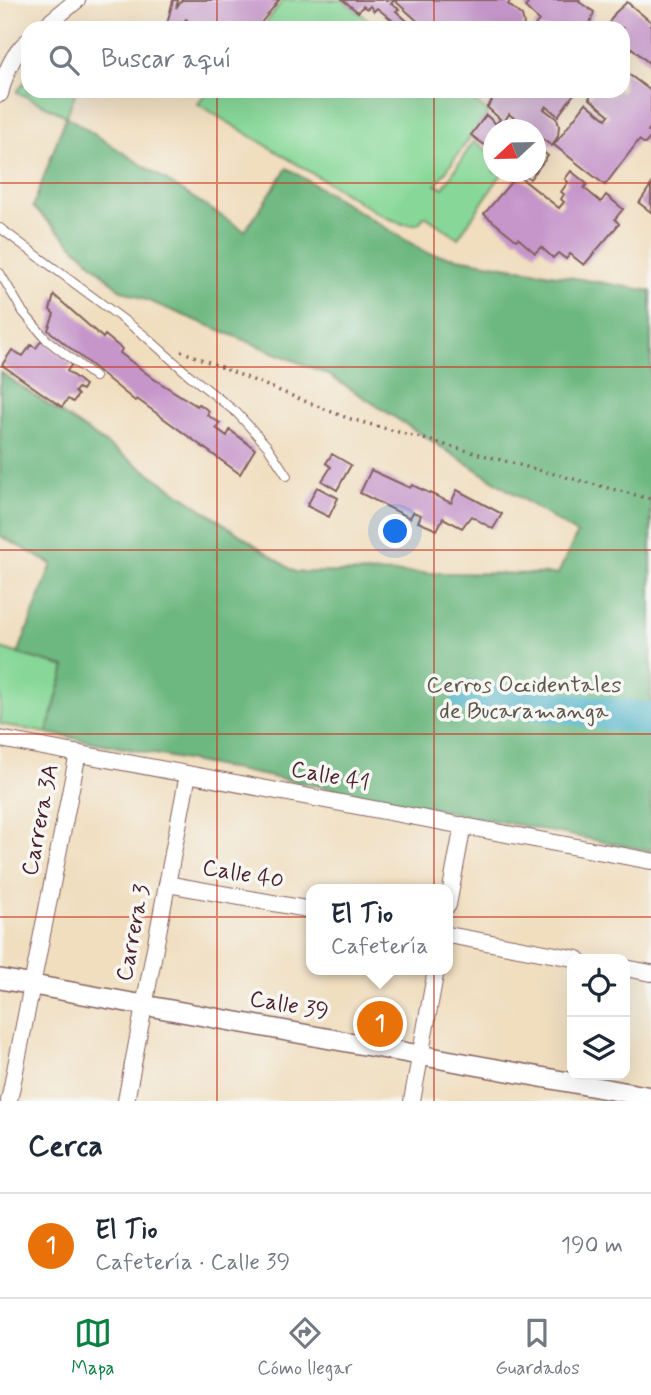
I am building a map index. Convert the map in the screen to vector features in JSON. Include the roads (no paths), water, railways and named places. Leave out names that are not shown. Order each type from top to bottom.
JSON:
[{"type":"street","points":[[52,21],[77,0]]},
{"type":"street","points":[[0,94],[11,56],[21,47]]},
{"type":"street","name":"Calle 41","points":[[0,738],[651,861]]},
{"type":"street","name":"Carrera 3A","points":[[9,1101],[78,753]]},
{"type":"street","name":"Carrera 3","points":[[125,1101],[188,774]]},
{"type":"street","points":[[452,884],[463,825]]},
{"type":"street","name":"Calle 40","points":[[167,884],[306,910]]},
{"type":"street","points":[[453,937],[567,957]]},
{"type":"street","points":[[630,969],[651,972]]},
{"type":"street","points":[[412,1101],[435,975]]},
{"type":"street","name":"Calle 39","points":[[0,979],[651,1097]]},
{"type":"lane","points":[[0,228],[144,335],[237,413],[268,447],[286,476]]},
{"type":"lane","points":[[0,273],[23,312],[47,340],[95,377]]},
{"type":"waterway","points":[[467,696],[651,719]]},
{"type":"place","name":"El Tio","points":[[380,1024]]},
{"type":"park label","name":"Cerros Occidentales de Bucaramanga","points":[[524,699]]}]
